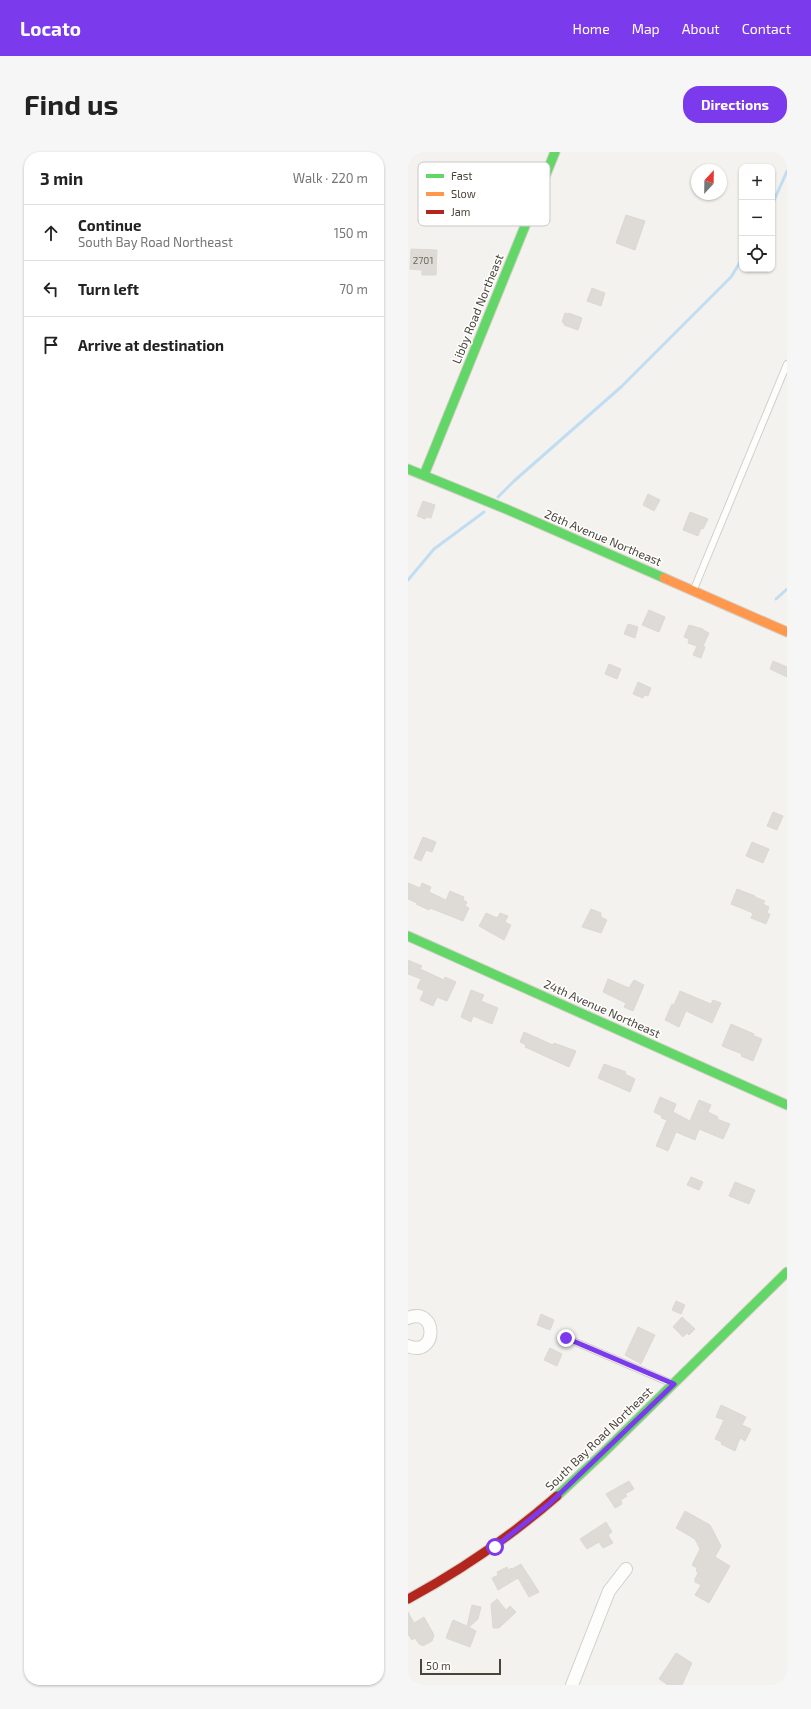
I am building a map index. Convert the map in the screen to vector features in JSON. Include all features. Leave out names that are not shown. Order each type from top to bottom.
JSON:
[{"type":"street","name":"Libby Road Northeast","points":[[550,164],[555,152]]},
{"type":"street","name":"Libby Road Northeast","points":[[424,475],[525,226]]},
{"type":"street","name":"26th Avenue Northeast","points":[[408,469],[506,509],[787,632]]},
{"type":"street","name":"24th Avenue Northeast","points":[[408,936],[787,1105]]},
{"type":"street","name":"South Bay Road Northeast","points":[[408,1599],[468,1565],[522,1526],[575,1480],[787,1272]]},
{"type":"street","points":[[408,1318],[417,1316],[422,1318],[427,1321],[431,1331],[430,1336],[424,1345],[415,1348],[408,1346]]},
{"type":"street","points":[[572,1685],[609,1591],[626,1569]]},
{"type":"lane","points":[[693,591],[787,364]]},
{"type":"lane","points":[[566,1338],[674,1384]]},
{"type":"building","points":[[626,215],[645,221],[635,250],[616,243]]},
{"type":"building","points":[[411,249],[437,250],[436,275],[422,275],[422,270],[410,269]]},
{"type":"building","points":[[592,288],[605,293],[601,306],[587,301]]},
{"type":"building","points":[[565,313],[582,318],[578,330],[564,325],[562,322]]},
{"type":"building","points":[[648,494],[660,500],[654,511],[643,505]]},
{"type":"building","points":[[423,501],[435,505],[431,518],[426,517],[425,519],[417,516]]},
{"type":"building","points":[[690,512],[708,519],[703,529],[701,528],[698,536],[683,530]]},
{"type":"building","points":[[649,610],[665,617],[659,632],[642,625]]},
{"type":"building","points":[[628,624],[638,627],[635,638],[624,634]]},
{"type":"building","points":[[689,625],[703,629],[709,633],[703,646],[705,647],[701,658],[693,655],[697,646],[688,643],[689,639],[684,637]]},
{"type":"building","points":[[773,661],[787,667],[787,677],[770,669]]},
{"type":"building","points":[[609,664],[621,669],[617,679],[605,674]]},
{"type":"building","points":[[638,682],[651,688],[648,696],[644,695],[643,698],[633,694]]},
{"type":"building","points":[[773,812],[783,816],[777,830],[767,826]]},
{"type":"building","points":[[423,837],[436,842],[432,852],[426,850],[421,861],[414,858]]},
{"type":"building","points":[[752,842],[769,849],[763,863],[746,856]]},
{"type":"building","points":[[408,883],[420,888],[422,883],[431,887],[429,892],[446,900],[450,891],[464,897],[463,900],[467,902],[465,906],[469,908],[463,921],[430,908],[429,910],[408,899]]},
{"type":"building","points":[[737,889],[765,901],[763,904],[769,907],[767,913],[770,914],[766,924],[751,918],[753,913],[731,904]]},
{"type":"building","points":[[591,909],[601,913],[601,917],[607,920],[601,933],[582,927]]},
{"type":"building","points":[[486,913],[497,918],[500,913],[508,916],[505,922],[511,925],[504,940],[479,926]]},
{"type":"building","points":[[408,960],[422,966],[420,969],[444,980],[445,977],[456,982],[447,1001],[437,997],[433,1006],[420,1000],[424,991],[417,988],[421,979],[408,974]]},
{"type":"building","points":[[608,979],[629,988],[634,980],[644,985],[633,1011],[624,1007],[626,1003],[603,992]]},
{"type":"building","points":[[471,990],[484,995],[481,1001],[498,1008],[492,1024],[473,1016],[471,1022],[461,1017]]},
{"type":"building","points":[[680,991],[711,1004],[713,1000],[721,1003],[712,1023],[686,1011],[679,1027],[665,1020]]},
{"type":"building","points":[[731,1024],[762,1039],[753,1061],[741,1056],[742,1054],[722,1046]]},
{"type":"building","points":[[524,1032],[553,1045],[554,1043],[576,1051],[569,1067],[525,1047],[526,1045],[520,1042]]},
{"type":"building","points":[[604,1064],[626,1072],[625,1074],[635,1079],[630,1092],[598,1078]]},
{"type":"building","points":[[660,1097],[676,1104],[673,1112],[690,1121],[699,1100],[711,1105],[708,1112],[718,1117],[717,1119],[730,1124],[723,1139],[699,1129],[695,1140],[676,1132],[668,1151],[656,1146],[667,1120],[661,1118],[662,1116],[654,1112]]},
{"type":"building","points":[[691,1177],[703,1182],[699,1190],[687,1185]]},
{"type":"building","points":[[735,1182],[755,1190],[749,1204],[729,1196]]},
{"type":"building","points":[[676,1301],[685,1305],[681,1314],[672,1310]]},
{"type":"building","points":[[541,1314],[554,1320],[550,1330],[537,1325]]},
{"type":"building","points":[[682,1317],[695,1329],[689,1335],[687,1333],[683,1337],[673,1327]]},
{"type":"building","points":[[638,1327],[655,1335],[641,1364],[625,1355]]},
{"type":"building","points":[[550,1348],[562,1354],[557,1366],[544,1360]]},
{"type":"building","points":[[721,1405],[746,1417],[742,1425],[751,1429],[745,1441],[740,1438],[735,1451],[721,1444],[722,1442],[715,1439],[724,1420],[716,1417]]},
{"type":"building","points":[[629,1481],[634,1489],[625,1494],[627,1496],[621,1500],[622,1504],[615,1508],[606,1494]]},
{"type":"building","points":[[685,1511],[710,1525],[721,1546],[715,1557],[730,1566],[709,1603],[695,1595],[701,1585],[695,1582],[698,1573],[696,1571],[697,1568],[692,1565],[700,1549],[695,1539],[676,1528]]},
{"type":"building","points":[[606,1522],[612,1532],[608,1535],[613,1543],[603,1548],[599,1542],[587,1549],[580,1539]]},
{"type":"building","points":[[521,1564],[539,1592],[529,1597],[518,1578],[498,1590],[492,1578],[498,1575],[497,1572],[507,1567],[508,1570],[511,1568],[512,1569]]},
{"type":"building","points":[[497,1599],[506,1610],[510,1606],[516,1612],[499,1628],[493,1628],[491,1604]]},
{"type":"building","points":[[472,1605],[481,1607],[478,1619],[469,1627],[476,1631],[470,1647],[446,1638],[453,1620],[467,1626]]},
{"type":"building","points":[[408,1612],[414,1623],[424,1617],[434,1635],[432,1641],[423,1646],[419,1644],[415,1638],[412,1640],[408,1634]]},
{"type":"building","points":[[676,1653],[692,1663],[682,1685],[668,1685],[659,1679]]},
{"type":"waterway","points":[[774,200],[787,171]]},
{"type":"waterway","points":[[498,497],[514,481],[621,387],[731,277],[739,264]]},
{"type":"waterway","points":[[408,580],[434,549],[484,512]]},
{"type":"waterway","points":[[776,599],[787,589]]},
{"type":"traffic: fast","points":[[550,164],[555,152]]},
{"type":"traffic: fast","points":[[424,475],[525,226]]},
{"type":"traffic: fast","points":[[408,469],[506,509],[664,578]]},
{"type":"traffic: fast","points":[[408,936],[787,1105]]},
{"type":"traffic: fast","points":[[557,1496],[602,1454],[787,1272]]},
{"type":"traffic: slow","points":[[664,578],[787,632]]},
{"type":"traffic: jam","points":[[408,1599],[486,1552],[540,1511],[557,1496]]},
{"type":"route","points":[[495,1547],[549,1504],[674,1384],[566,1338]]}]
